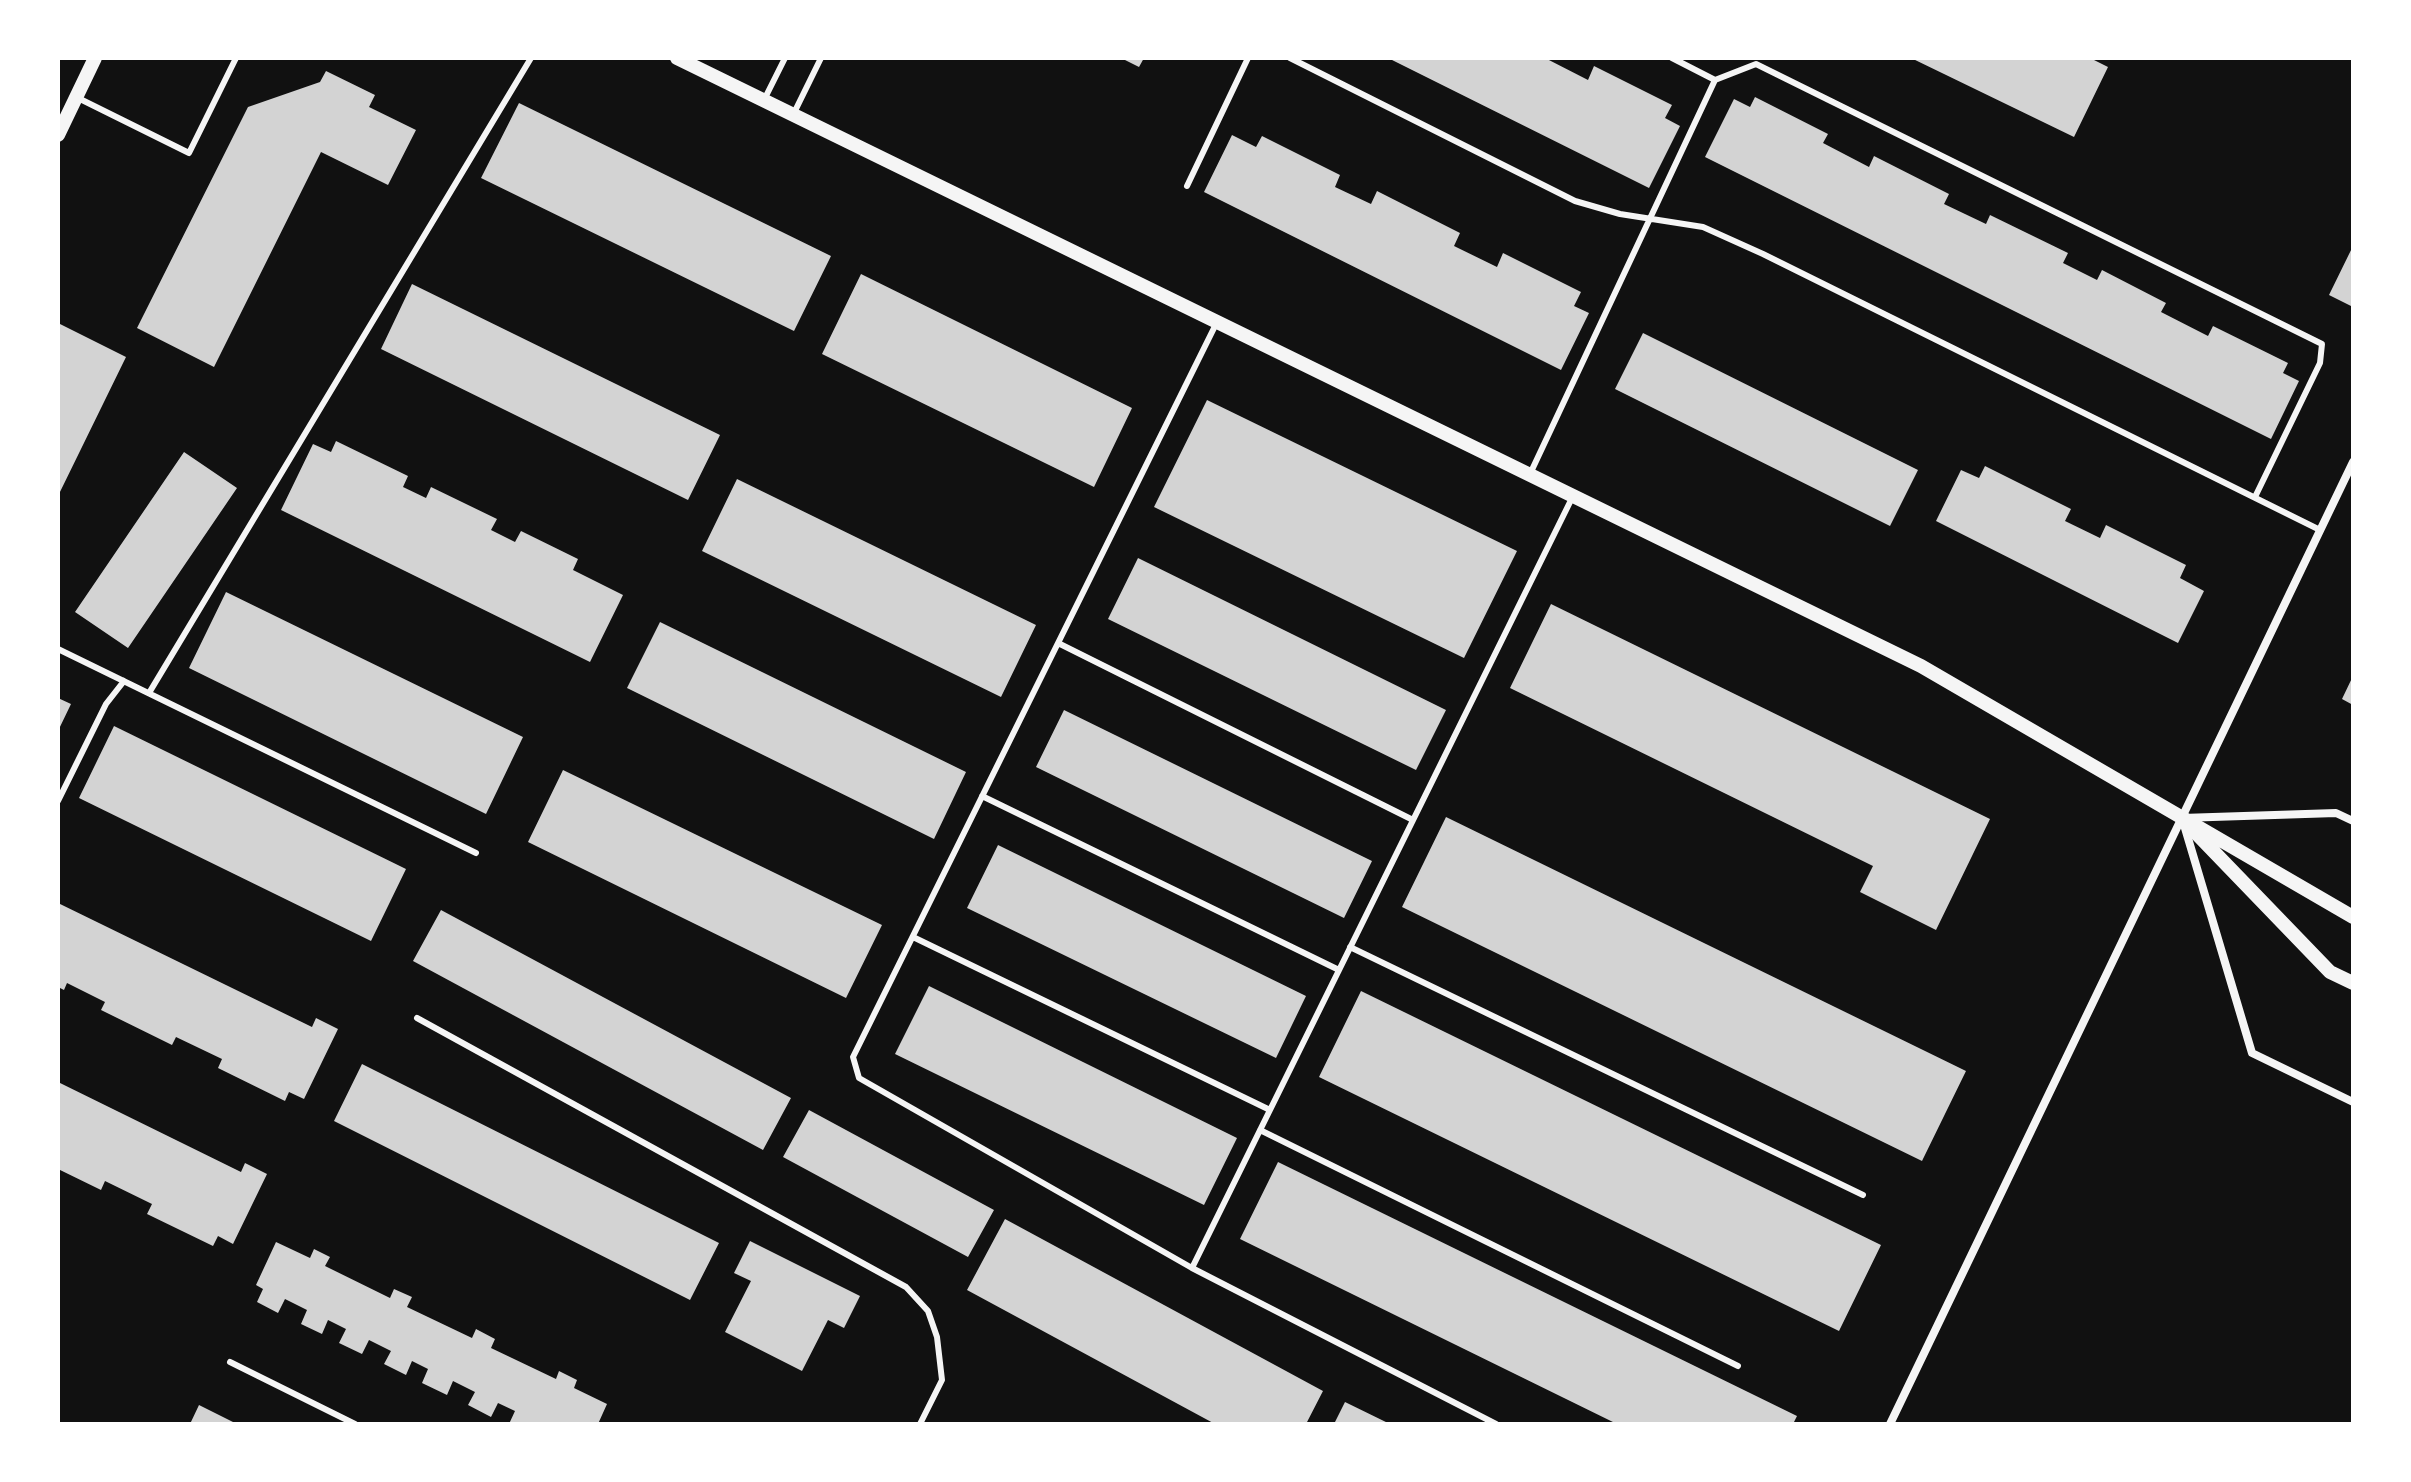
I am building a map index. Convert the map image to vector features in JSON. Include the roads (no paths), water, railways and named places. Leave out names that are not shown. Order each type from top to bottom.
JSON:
[{"type":"street","points":[[58,135],[95,58]]},
{"type":"street","points":[[677,58],[1921,666],[2353,917]]},
{"type":"street","points":[[1890,1424],[2353,462]]},
{"type":"street","points":[[2182,818],[2336,813],[2353,821]]},
{"type":"street","points":[[2182,818],[2330,972],[2353,983]]},
{"type":"street","points":[[2182,818],[2252,1053],[2353,1102]]},
{"type":"lane","points":[[76,97],[189,153],[236,58]]},
{"type":"lane","points":[[149,693],[531,58]]},
{"type":"lane","points":[[764,100],[785,58]]},
{"type":"lane","points":[[793,115],[821,58]]},
{"type":"lane","points":[[1187,186],[1248,58]]},
{"type":"lane","points":[[1290,58],[1575,201],[1620,214],[1703,227],[1763,254],[2320,530]]},
{"type":"lane","points":[[1672,58],[1715,80]]},
{"type":"lane","points":[[1530,475],[1715,80],[1756,64],[2322,344],[2320,363],[2255,497]]},
{"type":"lane","points":[[1217,322],[853,1057],[859,1078],[1192,1268],[1496,1424]]},
{"type":"lane","points":[[1192,1268],[1573,496]]},
{"type":"lane","points":[[1058,643],[1413,820]]},
{"type":"lane","points":[[58,649],[476,853]]},
{"type":"lane","points":[[58,801],[106,704],[124,681]]},
{"type":"lane","points":[[982,796],[1339,970]]},
{"type":"lane","points":[[913,937],[1270,1110]]},
{"type":"lane","points":[[1350,947],[1863,1195]]},
{"type":"lane","points":[[417,1018],[906,1287],[928,1311],[937,1337],[942,1380],[920,1424]]},
{"type":"lane","points":[[1260,1130],[1738,1366]]},
{"type":"lane","points":[[230,1362],[355,1424]]}]
